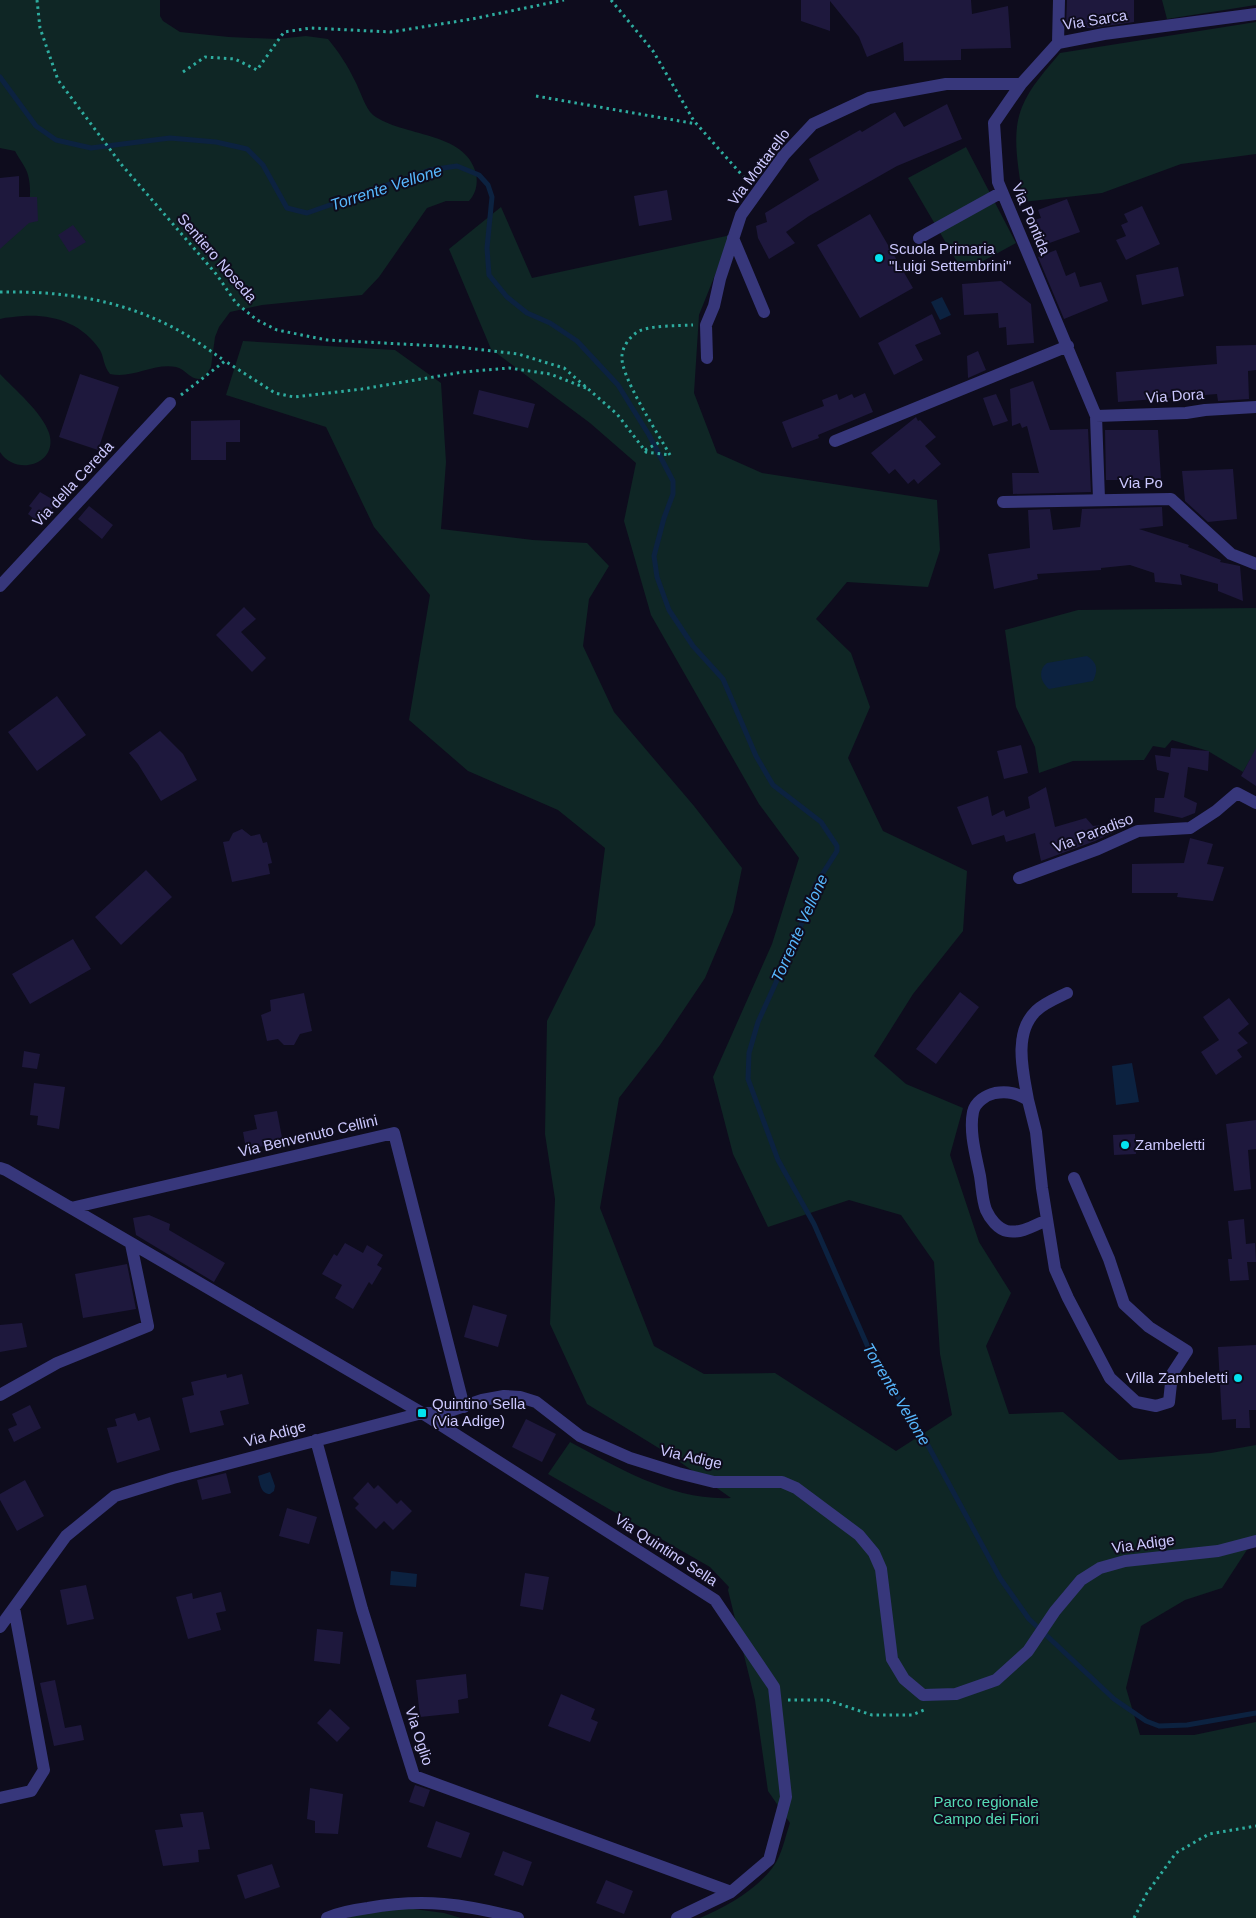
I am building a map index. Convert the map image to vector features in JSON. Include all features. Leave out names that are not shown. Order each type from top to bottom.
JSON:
[{"type":"street","points":[[1058,43],[1060,0]]},
{"type":"street","name":"Via Sarca","points":[[1058,43],[1104,34],[1256,14]]},
{"type":"street","name":"Via Pontida","points":[[1058,43],[1021,84],[994,123],[998,182],[1096,416],[1099,499]]},
{"type":"street","name":"Via Mottarello","points":[[707,358],[706,325],[714,306],[720,279],[741,215],[784,156],[813,124],[869,98],[946,84],[1021,84]]},
{"type":"street","points":[[919,238],[1002,192]]},
{"type":"street","points":[[733,238],[764,312]]},
{"type":"street","points":[[835,441],[1068,346]]},
{"type":"street","name":"Via della Cereda","points":[[0,586],[170,403]]},
{"type":"street","name":"Via Dora","points":[[1096,416],[1186,413],[1256,407]]},
{"type":"street","name":"Via Po","points":[[1002,502],[1171,499],[1231,554],[1256,564]]},
{"type":"street","name":"Via Paradiso","points":[[1019,878],[1098,849],[1138,830],[1190,828],[1216,811],[1237,793],[1256,802]]},
{"type":"street","points":[[1066,993],[1036,1010],[1026,1024],[1022,1049],[1028,1100],[1036,1132],[1055,1270],[1087,1337],[1110,1378],[1136,1402],[1156,1406],[1169,1402],[1172,1374],[1187,1351],[1149,1327],[1124,1304],[1109,1259],[1074,1178]]},
{"type":"street","points":[[1028,1100],[1018,1093],[1004,1092],[991,1094],[980,1100],[973,1110],[972,1124],[976,1162],[987,1211],[993,1222],[1006,1231],[1018,1232],[1047,1220]]},
{"type":"street","name":"Via Benvenuto Cellini","points":[[71,1208],[394,1133],[464,1407]]},
{"type":"street","points":[[0,1168],[422,1413]]},
{"type":"street","points":[[0,1395],[57,1363],[148,1326],[131,1244]]},
{"type":"street","name":"Via Adige","points":[[0,1627],[66,1536],[115,1496],[173,1478],[316,1440],[422,1413],[444,1413],[482,1400],[504,1396],[520,1397],[536,1402],[580,1436],[630,1458],[668,1470],[714,1482],[782,1482],[796,1488],[859,1535],[874,1553],[881,1568],[892,1659],[904,1679],[923,1695],[956,1694],[996,1680],[1028,1651],[1054,1611],[1081,1580],[1100,1568],[1125,1561],[1218,1551],[1256,1541]]},
{"type":"street","name":"Via Quintino Sella","points":[[422,1413],[715,1600],[774,1687],[786,1797],[769,1860],[731,1892],[677,1918]]},
{"type":"street","name":"Via Oglio","points":[[316,1440],[362,1609],[414,1776],[731,1892]]},
{"type":"street","points":[[0,1798],[31,1791],[44,1770],[14,1608]]},
{"type":"street","points":[[327,1918],[340,1912],[390,1904],[432,1902],[481,1908],[518,1918]]},
{"type":"path","name":"Sentiero Noseda","points":[[38,0],[40,28],[58,80],[121,164],[217,276],[236,303],[257,320],[277,330],[327,340],[458,347],[518,354],[564,368],[617,414],[645,450]]},
{"type":"path","points":[[183,72],[205,57],[235,59],[258,70],[284,32],[311,28],[391,32],[472,19],[564,0]]},
{"type":"path","points":[[612,0],[653,51],[697,124],[757,193]]},
{"type":"path","points":[[536,96],[697,124]]},
{"type":"path","points":[[0,292],[27,291],[87,297],[132,309],[165,323],[275,393],[294,397],[362,389],[463,372],[509,368],[550,374],[589,390]]},
{"type":"path","points":[[645,450],[646,452],[670,456],[624,373],[622,356],[626,342],[639,331],[661,327],[706,325]]},
{"type":"path","points":[[170,403],[225,361]]},
{"type":"path","points":[[645,450],[662,441]]},
{"type":"path","points":[[776,1700],[827,1700],[872,1715],[912,1715],[930,1707]]},
{"type":"path","points":[[1134,1918],[1148,1893],[1176,1853],[1209,1834],[1256,1826]]},
{"type":"green space","points":[[0,0],[160,0],[160,16],[163,21],[180,32],[229,37],[277,39],[306,36],[328,39],[346,64],[370,112],[385,122],[431,136],[459,149],[470,159],[476,173],[477,185],[475,192],[469,201],[446,201],[427,208],[379,277],[362,295],[262,305],[230,312],[219,327],[215,337],[211,367],[204,378],[196,379],[180,368],[168,366],[127,374],[110,374],[100,350],[93,341],[85,333],[66,322],[34,316],[0,319],[0,247],[15,234],[26,216],[29,206],[30,185],[27,172],[15,151],[0,148]]},
{"type":"green space","points":[[1162,0],[1256,0],[1256,5],[1167,19]]},
{"type":"green space","points":[[1256,22],[1256,154],[1181,164],[1102,193],[1023,202],[1016,142],[1018,118],[1029,93],[1060,53]]},
{"type":"green space","points":[[966,147],[1016,243],[963,272],[908,178]]},
{"type":"green space","name":"Parco regionale Campo dei Fiori","points":[[501,207],[532,278],[731,235],[699,315],[694,393],[717,453],[762,473],[937,500],[940,550],[928,587],[847,582],[816,619],[851,653],[870,707],[848,758],[883,831],[967,871],[963,931],[913,994],[874,1056],[906,1084],[963,1108],[950,1155],[979,1242],[1011,1293],[986,1346],[1009,1414],[1063,1412],[1119,1460],[1211,1453],[1256,1445],[1256,1536],[1222,1588],[1185,1600],[1141,1626],[1126,1688],[1140,1735],[1194,1735],[1256,1722],[1256,1918],[700,1918],[740,1897],[766,1875],[779,1857],[790,1823],[768,1791],[755,1700],[728,1590],[729,1587],[710,1567],[548,1474],[570,1442],[627,1472],[667,1488],[709,1498],[731,1498],[670,1455],[587,1404],[550,1324],[555,1199],[545,1134],[547,1021],[595,925],[605,848],[558,810],[468,771],[409,720],[430,595],[374,527],[326,427],[226,395],[243,341],[395,350],[441,383],[446,462],[441,529],[533,540],[587,543],[609,566],[589,599],[583,646],[614,712],[694,806],[742,868],[733,912],[705,978],[660,1045],[619,1098],[600,1208],[654,1346],[704,1374],[775,1373],[896,1451],[952,1415],[940,1354],[934,1262],[901,1215],[849,1200],[768,1227],[733,1154],[713,1077],[772,944],[799,858],[759,804],[651,615],[624,521],[636,463],[590,423],[491,349],[449,249]]},
{"type":"green space","points":[[0,374],[34,409],[46,425],[50,444],[48,453],[34,464],[16,464],[7,460],[0,452]]},
{"type":"green space","points":[[1256,608],[1256,763],[1251,758],[1243,772],[1208,751],[1172,740],[1165,748],[1153,746],[1144,760],[1073,761],[1039,773],[1035,747],[1016,707],[1005,630],[1078,610]]},
{"type":"green space","points":[[406,1908],[444,1913],[461,1918],[347,1918],[360,1914]]},
{"type":"water","points":[[942,297],[951,315],[940,320],[931,302]]},
{"type":"water","points":[[1087,656],[1096,667],[1093,681],[1049,689],[1044,683],[1041,673],[1047,663]]},
{"type":"water","points":[[1132,1063],[1139,1102],[1116,1105],[1112,1066]]},
{"type":"water","points":[[270,1472],[275,1486],[274,1491],[267,1494],[260,1485],[258,1476]]},
{"type":"water","points":[[391,1571],[417,1574],[416,1587],[390,1585]]},
{"type":"building","points":[[801,0],[971,0],[972,14],[1008,6],[1011,48],[961,49],[961,60],[904,61],[903,42],[867,57],[859,37],[830,1],[830,31],[801,21]]},
{"type":"building","points":[[1067,0],[1134,0],[1134,22],[1092,28],[1066,28]]},
{"type":"building","points":[[947,104],[962,139],[897,166],[809,216],[786,232],[795,243],[769,259],[758,238],[756,226],[767,222],[765,213],[819,180],[809,159],[860,130],[862,132],[895,112],[904,127]]},
{"type":"building","points":[[19,176],[19,197],[37,197],[38,221],[29,223],[0,249],[0,178]]},
{"type":"building","points":[[667,190],[672,220],[639,226],[634,196]]},
{"type":"building","points":[[1067,199],[1080,232],[1044,245],[1034,220],[1041,218],[1038,210]]},
{"type":"building","points":[[1142,206],[1160,244],[1126,260],[1116,240],[1126,236],[1121,225],[1128,222],[1124,214]]},
{"type":"building","name":"Scuola Primaria \"Luigi Settembrini\"","points":[[870,214],[913,288],[860,318],[817,245]]},
{"type":"building","points":[[73,225],[86,242],[69,252],[58,235]]},
{"type":"building","points":[[1056,250],[1066,276],[1075,272],[1080,287],[1101,282],[1108,301],[1064,319],[1038,257]]},
{"type":"building","points":[[1178,267],[1184,296],[1142,305],[1136,275]]},
{"type":"building","points":[[1001,281],[1031,304],[1034,343],[1007,345],[1006,327],[999,328],[998,313],[964,315],[962,284]]},
{"type":"building","points":[[932,314],[941,334],[915,345],[923,360],[894,375],[878,343]]},
{"type":"building","points":[[1256,345],[1256,370],[1248,371],[1249,399],[1218,401],[1217,394],[1118,402],[1116,372],[1217,364],[1216,346]]},
{"type":"building","points":[[978,351],[986,370],[968,378],[967,356]]},
{"type":"building","points":[[80,374],[119,387],[98,450],[59,437]]},
{"type":"building","points":[[1033,381],[1050,430],[1088,429],[1091,492],[1013,494],[1012,473],[1039,473],[1027,426],[1022,428],[1020,423],[1012,426],[1010,389]]},
{"type":"building","points":[[479,390],[535,404],[528,428],[473,414]]},
{"type":"building","points":[[865,393],[873,412],[818,435],[819,438],[792,448],[782,422],[824,406],[822,400],[837,394],[839,400],[852,394],[854,398]]},
{"type":"building","points":[[996,394],[1008,421],[993,426],[983,398]]},
{"type":"building","points":[[916,417],[936,437],[925,446],[941,464],[918,484],[914,479],[908,484],[895,469],[889,474],[871,453]]},
{"type":"building","points":[[240,420],[240,442],[226,442],[226,460],[191,460],[191,421]]},
{"type":"building","points":[[1105,430],[1158,430],[1161,480],[1106,480]]},
{"type":"building","points":[[1233,469],[1237,519],[1208,522],[1185,501],[1182,471]]},
{"type":"building","points":[[40,492],[57,502],[41,524],[28,514],[32,508],[29,506]]},
{"type":"building","points":[[89,506],[113,525],[102,539],[78,519]]},
{"type":"building","points":[[1162,507],[1163,526],[1139,529],[1189,545],[1188,547],[1221,560],[1220,562],[1240,566],[1243,601],[1218,591],[1218,584],[1180,574],[1182,585],[1155,582],[1154,573],[1130,565],[1101,568],[1101,570],[1037,574],[1038,579],[994,589],[988,554],[1030,548],[1028,510],[1050,509],[1053,530],[1080,527],[1082,509]]},
{"type":"building","points":[[244,607],[256,619],[241,632],[266,658],[252,672],[216,635]]},
{"type":"building","points":[[57,696],[86,735],[37,771],[8,732]]},
{"type":"building","points":[[160,731],[183,754],[197,780],[161,801],[129,753]]},
{"type":"building","points":[[1021,745],[1028,773],[1004,779],[997,751]]},
{"type":"building","points":[[1171,748],[1209,751],[1208,771],[1188,767],[1184,797],[1197,803],[1195,813],[1182,818],[1154,812],[1155,798],[1164,798],[1169,773],[1157,770],[1155,755],[1170,757]]},
{"type":"building","points":[[1256,748],[1256,786],[1241,776]]},
{"type":"building","points":[[1046,787],[1055,827],[1086,818],[1093,826],[1134,821],[1134,823],[1095,841],[1041,861],[1035,833],[1006,842],[1004,835],[972,845],[957,807],[988,796],[992,816],[1004,810],[1006,817],[1030,808],[1028,797]]},
{"type":"building","points":[[242,829],[251,836],[260,834],[263,843],[267,842],[272,863],[268,864],[270,874],[232,882],[223,842],[229,841],[233,833]]},
{"type":"building","points":[[1190,838],[1213,844],[1207,864],[1224,867],[1213,901],[1177,897],[1178,893],[1132,893],[1132,864],[1184,863]]},
{"type":"building","points":[[146,870],[172,897],[121,945],[95,917]]},
{"type":"building","points":[[73,939],[91,969],[30,1004],[12,974]]},
{"type":"building","points":[[960,992],[979,1007],[936,1064],[916,1049]]},
{"type":"building","points":[[304,993],[312,1031],[300,1034],[294,1045],[284,1045],[278,1039],[267,1041],[261,1015],[271,1011],[270,1000]]},
{"type":"building","points":[[1229,998],[1249,1024],[1238,1033],[1248,1043],[1237,1050],[1242,1057],[1216,1075],[1201,1052],[1219,1040],[1203,1017]]},
{"type":"building","points":[[24,1051],[40,1054],[37,1069],[22,1067]]},
{"type":"building","points":[[34,1083],[65,1087],[59,1129],[37,1125],[38,1116],[30,1115]]},
{"type":"building","points":[[277,1111],[283,1143],[246,1149],[243,1132],[257,1129],[254,1115]]},
{"type":"building","points":[[1256,1120],[1256,1149],[1248,1150],[1251,1189],[1234,1191],[1226,1124]]},
{"type":"building","name":"Zambeletti","points":[[1135,1134],[1136,1154],[1114,1155],[1113,1135]]},
{"type":"building","points":[[149,1215],[170,1224],[169,1230],[225,1263],[214,1282],[136,1235],[133,1218]]},
{"type":"building","points":[[1244,1219],[1246,1244],[1255,1243],[1256,1262],[1247,1262],[1249,1280],[1230,1281],[1228,1259],[1232,1259],[1228,1221]]},
{"type":"building","points":[[345,1243],[363,1253],[367,1245],[383,1255],[377,1265],[382,1268],[372,1285],[369,1282],[353,1309],[335,1298],[342,1285],[322,1274],[334,1254],[337,1256]]},
{"type":"building","points":[[127,1264],[136,1309],[83,1318],[75,1274]]},
{"type":"building","points":[[473,1305],[507,1315],[498,1347],[464,1337]]},
{"type":"building","points":[[22,1323],[27,1347],[0,1352],[0,1325]]},
{"type":"building","name":"Villa Zambeletti","points":[[1256,1345],[1256,1410],[1249,1410],[1250,1428],[1236,1428],[1236,1419],[1222,1420],[1218,1347]]},
{"type":"building","points":[[226,1374],[227,1378],[242,1374],[249,1404],[220,1411],[224,1425],[190,1433],[182,1398],[194,1395],[191,1382]]},
{"type":"building","points":[[30,1405],[41,1428],[14,1442],[8,1429],[17,1425],[12,1414]]},
{"type":"building","points":[[135,1413],[138,1421],[150,1417],[160,1450],[117,1463],[107,1428],[117,1426],[115,1419]]},
{"type":"building","points":[[526,1419],[556,1434],[542,1462],[512,1447]]},
{"type":"building","points":[[226,1473],[231,1493],[202,1500],[197,1480]]},
{"type":"building","points":[[25,1480],[44,1516],[17,1531],[0,1500],[0,1494]]},
{"type":"building","points":[[368,1482],[374,1489],[378,1485],[397,1504],[401,1500],[412,1511],[393,1530],[384,1521],[376,1529],[355,1508],[359,1504],[353,1498]]},
{"type":"building","points":[[287,1508],[317,1517],[309,1544],[279,1536]]},
{"type":"building","points":[[525,1573],[549,1577],[543,1610],[520,1606]]},
{"type":"building","points":[[86,1585],[94,1619],[67,1625],[60,1590]]},
{"type":"building","points":[[221,1592],[226,1611],[216,1613],[221,1630],[188,1639],[176,1597],[192,1593],[193,1599]]},
{"type":"building","points":[[317,1629],[343,1632],[340,1664],[314,1661]]},
{"type":"building","points":[[466,1674],[468,1698],[458,1700],[459,1713],[420,1717],[416,1680]]},
{"type":"building","points":[[55,1680],[65,1728],[81,1725],[84,1740],[54,1746],[40,1683]]},
{"type":"building","points":[[561,1694],[595,1709],[591,1719],[598,1722],[590,1742],[548,1726]]},
{"type":"building","points":[[330,1709],[350,1728],[337,1742],[317,1723]]},
{"type":"building","points":[[415,1785],[430,1790],[424,1807],[409,1802]]},
{"type":"building","points":[[310,1788],[343,1794],[338,1834],[315,1833],[315,1821],[307,1819]]},
{"type":"building","points":[[203,1812],[210,1849],[198,1850],[199,1862],[163,1866],[155,1830],[183,1827],[180,1814]]},
{"type":"building","points":[[436,1821],[470,1833],[461,1858],[427,1847]]},
{"type":"building","points":[[503,1851],[532,1862],[523,1886],[494,1875]]},
{"type":"building","points":[[272,1864],[280,1887],[245,1899],[237,1875]]},
{"type":"building","points":[[606,1880],[633,1891],[624,1914],[596,1903]]},
{"type":"waterway","name":"Torrente Vellone","points":[[0,77],[36,126],[56,140],[91,148],[170,138],[216,142],[247,149],[263,165],[287,208],[307,213],[430,170],[457,166],[479,175],[488,185],[492,197],[487,248],[489,275],[507,297],[527,313],[550,323],[577,341],[618,385],[649,435],[673,481],[673,494],[664,518],[654,556],[657,577],[669,610],[693,646],[723,679],[756,756],[773,785],[821,822],[837,846],[837,851],[816,884],[797,936],[758,1022],[749,1053],[748,1079],[778,1160],[814,1224],[875,1363],[918,1427],[1000,1578],[1029,1619],[1114,1699],[1146,1721],[1159,1726],[1187,1725],[1256,1713]]},
{"type":"place","name":"Scuola Primaria \"Luigi Settembrini\"","points":[[879,258]]},
{"type":"place","name":"Zambeletti","points":[[1125,1145]]},
{"type":"place","name":"Villa Zambeletti","points":[[1238,1378]]},
{"type":"place","name":"Quintino Sella (Via Adige)","points":[[422,1413]]}]
